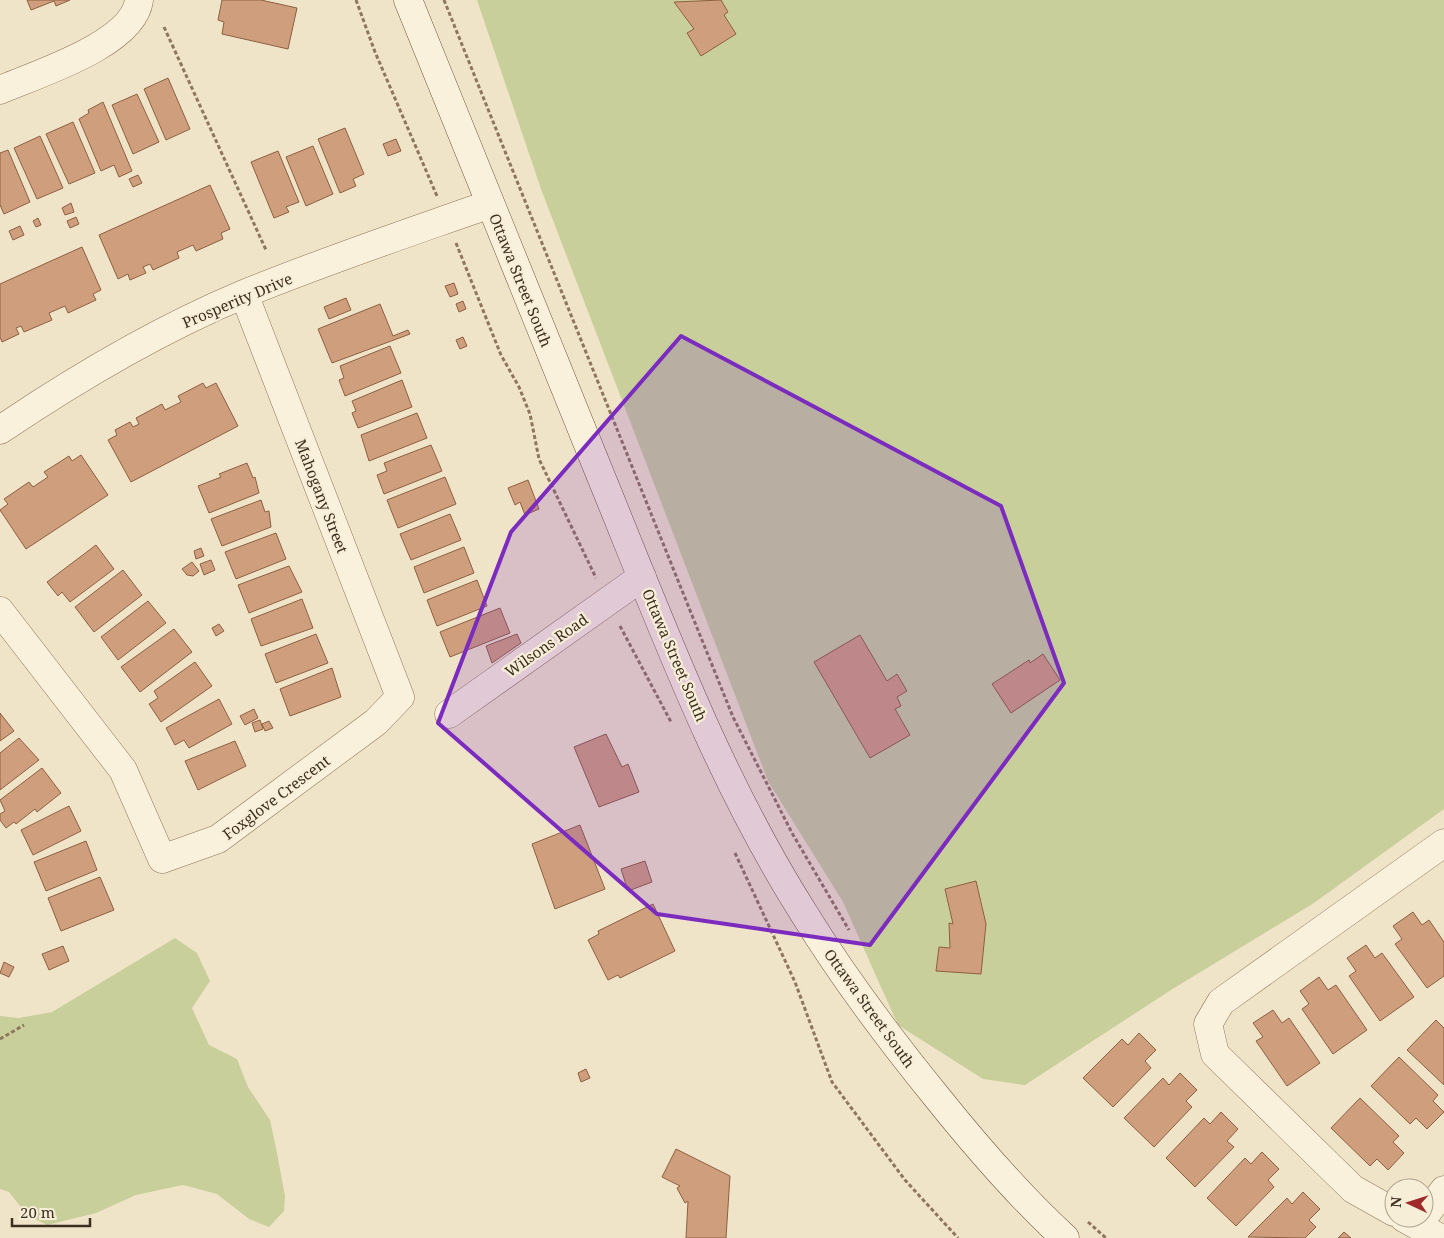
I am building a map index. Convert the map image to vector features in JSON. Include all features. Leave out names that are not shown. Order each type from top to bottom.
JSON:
[{"type":"street","points":[[0,90],[104,45],[126,28],[138,7],[139,0]]},
{"type":"street","name":"Ottawa Street South","points":[[408,0],[642,577],[714,748],[802,911],[862,1002],[970,1138],[1040,1216],[1065,1238]]},
{"type":"street","name":"Prosperity Drive","points":[[0,430],[69,384],[155,336],[244,294],[490,204]]},
{"type":"street","name":"Mahogany Street","points":[[244,294],[400,697]]},
{"type":"street","name":"Wilsons Road","points":[[449,714],[642,577]]},
{"type":"street","name":"Foxglove Crescent","points":[[0,611],[122,770],[162,859],[218,839],[376,722],[400,697]]},
{"type":"street","points":[[1384,1207],[1352,1189],[1215,1054],[1208,1024],[1221,1002],[1444,843]]},
{"type":"street","points":[[1434,1205],[1444,1190]]},
{"type":"path","points":[[356,0],[375,52],[435,193]]},
{"type":"path","points":[[444,0],[733,717],[792,833],[853,936]]},
{"type":"path","points":[[164,28],[266,250]]},
{"type":"path","points":[[0,1039],[24,1025]]},
{"type":"path","points":[[1086,1220],[1106,1238]]},
{"type":"highlighted area","points":[[681,336],[1001,506],[1064,683],[870,945],[657,914],[438,723],[511,532]]},
{"type":"green space","points":[[477,0],[1444,0],[1444,809],[1314,903],[1171,990],[1025,1085],[983,1079],[898,1025],[843,902],[768,781],[541,189]]},
{"type":"green space","points":[[175,938],[197,953],[210,981],[192,1008],[209,1045],[237,1059],[248,1087],[270,1120],[285,1196],[284,1211],[269,1227],[249,1219],[217,1194],[183,1185],[136,1195],[96,1213],[47,1225],[27,1215],[9,1192],[0,1189],[0,1016],[19,1018],[52,1012]]},
{"type":"building","points":[[27,0],[70,0],[56,6],[54,1],[31,10]]},
{"type":"building","points":[[222,0],[261,0],[297,8],[288,49],[222,34],[224,22],[218,20]]},
{"type":"building","points":[[721,0],[728,12],[724,15],[736,34],[701,56],[687,33],[694,29],[674,2]]},
{"type":"building","points":[[168,78],[190,129],[166,140],[144,89]]},
{"type":"building","points":[[137,94],[159,142],[133,154],[112,105]]},
{"type":"building","points":[[103,102],[132,171],[119,177],[114,165],[101,171],[79,119],[89,113],[88,110]]},
{"type":"building","points":[[73,122],[95,173],[69,184],[46,134]]},
{"type":"building","points":[[345,128],[364,174],[353,179],[356,186],[340,193],[318,139]]},
{"type":"building","points":[[40,136],[63,188],[37,199],[14,148]]},
{"type":"building","points":[[396,139],[401,151],[388,156],[383,144]]},
{"type":"building","points":[[313,146],[333,194],[306,206],[286,157]]},
{"type":"building","points":[[8,150],[30,202],[4,214],[0,205],[0,153]]},
{"type":"building","points":[[278,151],[299,202],[286,207],[289,212],[274,218],[251,162]]},
{"type":"building","points":[[138,175],[142,183],[133,187],[129,179]]},
{"type":"building","points":[[210,185],[230,229],[221,233],[223,239],[196,251],[193,245],[177,252],[179,258],[153,270],[150,264],[143,267],[146,273],[130,280],[128,274],[118,279],[99,235]]},
{"type":"building","points":[[71,203],[74,212],[65,215],[62,208]]},
{"type":"building","points":[[76,217],[79,224],[70,228],[67,221]]},
{"type":"building","points":[[38,218],[41,225],[36,227],[33,221]]},
{"type":"building","points":[[20,226],[24,235],[13,240],[9,231]]},
{"type":"building","points":[[82,247],[101,290],[93,294],[96,300],[68,313],[65,306],[49,313],[52,320],[24,332],[21,326],[16,328],[19,334],[2,342],[0,337],[0,284]]},
{"type":"building","points":[[454,283],[458,294],[450,297],[445,286]]},
{"type":"building","points":[[346,298],[351,310],[329,319],[324,307]]},
{"type":"building","points":[[463,301],[466,309],[459,312],[456,304]]},
{"type":"building","points":[[380,304],[393,336],[408,330],[410,334],[332,363],[318,329]]},
{"type":"building","points":[[463,337],[467,346],[460,349],[456,340]]},
{"type":"building","points":[[390,346],[401,373],[345,396],[339,380],[344,378],[340,366]]},
{"type":"building","points":[[402,380],[412,407],[358,428],[352,413],[356,411],[352,401]]},
{"type":"building","points":[[203,383],[206,388],[216,383],[238,426],[131,482],[108,440],[117,435],[115,430],[130,422],[133,427],[139,424],[136,418],[162,404],[165,410],[181,402],[178,396]]},
{"type":"building","points":[[417,413],[427,438],[369,461],[361,435]]},
{"type":"building","points":[[431,445],[442,471],[384,494],[377,475],[387,471],[384,463]]},
{"type":"building","points":[[81,455],[108,495],[26,549],[0,510],[8,504],[4,499],[29,482],[33,487],[48,477],[44,472],[69,456],[72,461]]},
{"type":"building","points":[[247,463],[253,478],[255,477],[259,493],[209,513],[198,486],[221,477],[219,474]]},
{"type":"building","points":[[445,477],[456,504],[398,528],[387,500]]},
{"type":"building","points":[[528,480],[539,509],[525,515],[520,502],[515,505],[508,488]]},
{"type":"building","points":[[261,500],[265,512],[269,511],[271,527],[222,546],[211,519]]},
{"type":"building","points":[[450,514],[461,540],[411,560],[400,534]]},
{"type":"building","points":[[276,533],[286,559],[236,579],[225,552]]},
{"type":"building","points":[[96,545],[114,569],[70,602],[62,592],[58,596],[47,582]]},
{"type":"building","points":[[464,547],[474,573],[424,593],[414,567]]},
{"type":"building","points":[[201,548],[204,556],[196,559],[194,551]]},
{"type":"building","points":[[211,560],[215,570],[204,575],[200,564]]},
{"type":"building","points":[[192,562],[199,571],[193,576],[187,575],[182,569]]},
{"type":"building","points":[[289,566],[302,592],[249,613],[238,585]]},
{"type":"building","points":[[123,570],[142,595],[94,632],[75,607]]},
{"type":"building","points":[[477,580],[487,606],[437,626],[427,600]]},
{"type":"building","points":[[302,599],[313,628],[261,646],[251,619]]},
{"type":"building","points":[[148,601],[166,623],[118,660],[101,637]]},
{"type":"building","points":[[500,608],[510,633],[450,657],[440,632]]},
{"type":"building","points":[[219,624],[224,631],[216,636],[212,628]]},
{"type":"building","points":[[174,629],[192,652],[140,692],[121,667]]},
{"type":"building","points":[[316,634],[328,663],[276,683],[265,654]]},
{"type":"building","points":[[517,634],[521,643],[492,663],[486,646]]},
{"type":"building","points":[[860,635],[887,681],[897,674],[907,691],[897,697],[901,706],[895,709],[910,735],[870,758],[814,662]]},
{"type":"building","points":[[1043,654],[1060,680],[1011,713],[992,684],[1029,660],[1030,663]]},
{"type":"building","points":[[195,662],[212,686],[161,722],[149,704],[158,698],[154,691]]},
{"type":"building","points":[[332,668],[341,697],[290,716],[280,689]]},
{"type":"building","points":[[219,699],[232,724],[189,748],[184,740],[175,745],[166,728]]},
{"type":"building","points":[[254,709],[258,718],[245,725],[240,716]]},
{"type":"building","points":[[0,713],[14,731],[0,741]]},
{"type":"building","points":[[260,720],[263,729],[255,732],[252,723]]},
{"type":"building","points":[[269,721],[273,728],[265,731],[262,724]]},
{"type":"building","points":[[606,734],[622,767],[628,764],[639,792],[599,807],[574,747]]},
{"type":"building","points":[[19,738],[39,760],[0,790],[0,753]]},
{"type":"building","points":[[235,741],[246,766],[198,790],[185,761]]},
{"type":"building","points":[[42,768],[61,793],[37,812],[35,809],[16,824],[14,822],[6,828],[0,820],[0,814],[5,811],[0,800]]},
{"type":"building","points":[[69,806],[81,831],[33,855],[21,830]]},
{"type":"building","points":[[580,825],[605,889],[555,909],[532,844]]},
{"type":"building","points":[[86,841],[97,870],[46,891],[34,862]]},
{"type":"building","points":[[645,861],[652,882],[628,891],[621,869]]},
{"type":"building","points":[[100,877],[114,910],[61,931],[48,898]]},
{"type":"building","points":[[976,881],[986,924],[981,974],[936,971],[939,947],[950,948],[949,923],[953,924],[945,889]]},
{"type":"building","points":[[653,904],[675,951],[620,978],[618,975],[608,980],[588,940],[599,934],[598,931]]},
{"type":"building","points":[[1413,912],[1422,925],[1429,920],[1444,942],[1444,976],[1427,988],[1395,944],[1402,939],[1393,926]]},
{"type":"building","points":[[1366,945],[1375,958],[1382,953],[1414,997],[1380,1021],[1349,976],[1356,971],[1347,958]]},
{"type":"building","points":[[63,946],[69,961],[49,970],[42,954]]},
{"type":"building","points":[[4,962],[14,967],[9,977],[0,973]]},
{"type":"building","points":[[1319,977],[1328,990],[1336,985],[1367,1030],[1333,1054],[1302,1009],[1309,1004],[1300,991]]},
{"type":"building","points":[[1273,1010],[1282,1023],[1289,1018],[1320,1063],[1287,1086],[1256,1041],[1263,1037],[1253,1023]]},
{"type":"building","points":[[1436,1020],[1444,1028],[1444,1085],[1407,1050]]},
{"type":"building","points":[[1139,1033],[1156,1050],[1145,1061],[1151,1068],[1113,1107],[1083,1078],[1122,1039],[1128,1045]]},
{"type":"building","points":[[1399,1057],[1438,1095],[1433,1101],[1444,1112],[1427,1129],[1416,1118],[1410,1124],[1371,1086]]},
{"type":"building","points":[[586,1069],[590,1078],[581,1082],[578,1073]]},
{"type":"building","points":[[1180,1073],[1197,1090],[1186,1101],[1192,1107],[1154,1147],[1124,1118],[1163,1078],[1169,1085]]},
{"type":"building","points":[[1360,1098],[1399,1136],[1393,1142],[1404,1153],[1388,1170],[1377,1159],[1370,1166],[1331,1128]]},
{"type":"building","points":[[1221,1112],[1238,1129],[1227,1141],[1234,1147],[1195,1187],[1166,1158],[1204,1118],[1210,1124]]},
{"type":"building","points":[[676,1149],[730,1176],[726,1238],[686,1238],[688,1201],[685,1203],[677,1188],[680,1186],[662,1177]]},
{"type":"building","points":[[1262,1152],[1279,1169],[1268,1180],[1274,1187],[1236,1226],[1207,1198],[1245,1158],[1251,1164]]},
{"type":"building","points":[[1303,1192],[1320,1209],[1309,1220],[1316,1227],[1305,1238],[1248,1237],[1287,1198],[1292,1204]]},
{"type":"building","points":[[1344,1232],[1351,1238],[1338,1238]]}]
